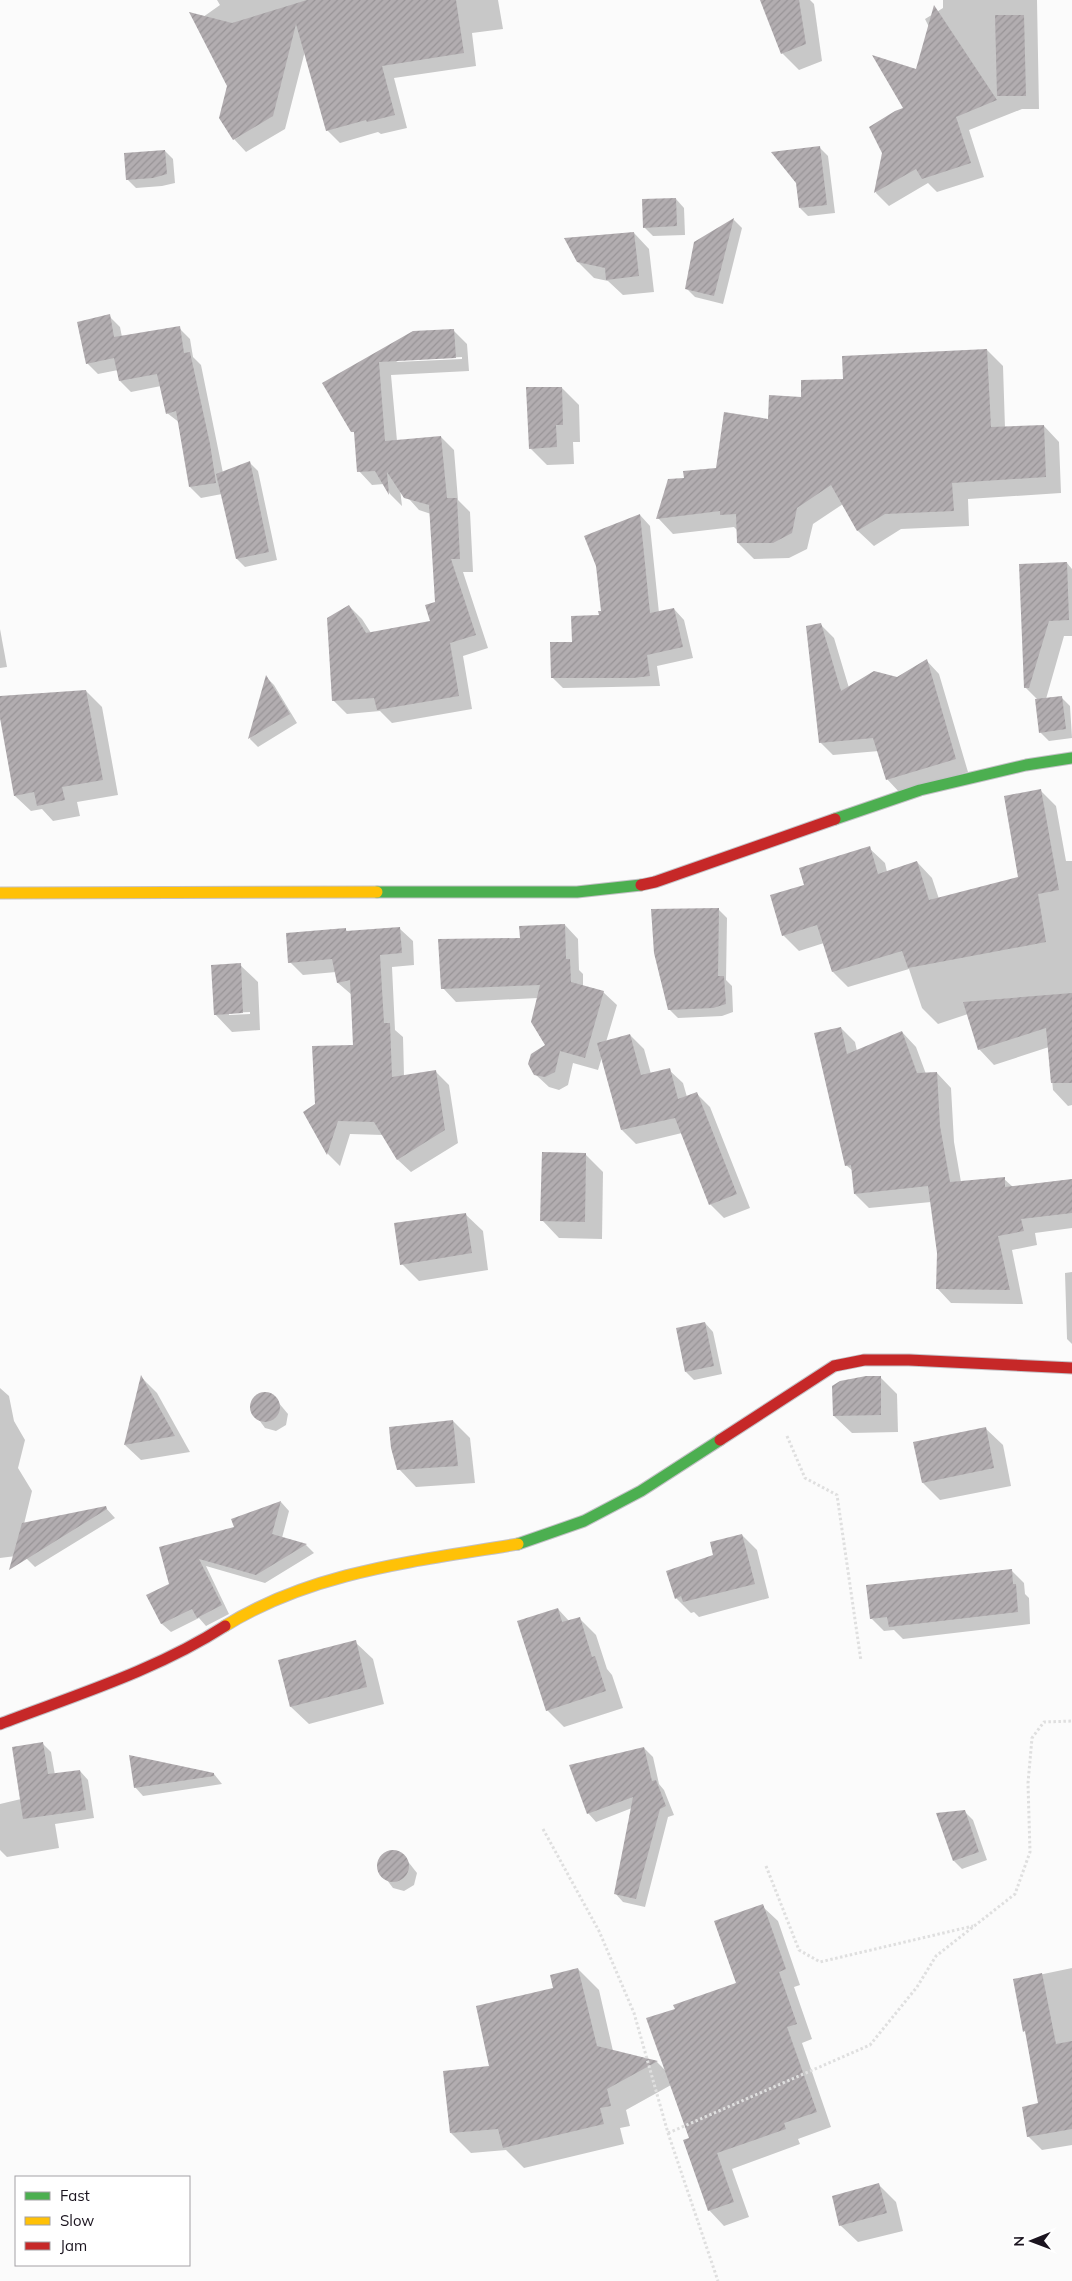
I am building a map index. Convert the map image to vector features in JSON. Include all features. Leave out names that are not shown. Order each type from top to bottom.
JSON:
[{"type":"street","points":[[0,893],[577,892],[623,888],[655,882],[920,790],[1026,765],[1072,758]]},
{"type":"street","points":[[0,1724],[98,1687],[196,1645],[251,1610],[278,1598],[359,1571],[522,1543],[584,1521],[640,1491],[834,1366],[864,1360],[910,1360],[1072,1368]]},
{"type":"path","points":[[774,1405],[805,1478],[837,1494],[861,1661]]},
{"type":"path","points":[[668,2133],[870,2045],[918,1987],[936,1956],[1015,1894],[1030,1852],[1028,1783],[1032,1738],[1044,1722],[1072,1721]]},
{"type":"path","points":[[543,1829],[599,1931],[634,2013],[668,2133],[718,2281]]},
{"type":"path","points":[[766,1866],[799,1950],[820,1962],[976,1925]]},
{"type":"building","points":[[307,0],[456,0],[464,53],[382,66],[395,115],[367,122],[366,120],[326,131],[296,24],[273,116],[233,140],[219,118],[227,86],[189,12],[232,23]]},
{"type":"building","points":[[760,0],[799,0],[806,44],[781,54]]},
{"type":"building","points":[[934,5],[997,100],[956,117],[971,163],[922,179],[916,169],[874,193],[882,153],[869,127],[903,108],[872,55],[916,69]]},
{"type":"building","points":[[995,15],[1024,15],[1026,96],[997,96]]},
{"type":"building","points":[[820,146],[827,205],[799,208],[796,183],[771,152]]},
{"type":"building","points":[[165,150],[167,174],[153,178],[126,180],[124,153]]},
{"type":"building","points":[[676,198],[677,226],[643,228],[642,199]]},
{"type":"building","points":[[734,218],[714,296],[685,289],[694,242]]},
{"type":"building","points":[[634,232],[639,276],[606,280],[605,268],[577,262],[564,238]]},
{"type":"building","points":[[110,314],[114,337],[180,326],[184,353],[190,352],[210,444],[216,483],[189,487],[176,411],[166,414],[157,374],[119,381],[114,358],[86,364],[77,322]]},
{"type":"building","points":[[454,329],[456,358],[379,362],[385,441],[441,436],[447,498],[457,498],[460,559],[451,559],[476,635],[450,643],[459,696],[377,710],[374,698],[332,701],[327,618],[349,605],[366,633],[430,621],[425,605],[435,602],[429,505],[404,498],[387,472],[389,495],[375,471],[357,472],[354,432],[351,432],[322,383],[413,331]]},
{"type":"building","points":[[987,349],[991,427],[1044,425],[1046,477],[952,483],[954,511],[885,514],[857,531],[831,485],[797,508],[792,533],[773,543],[737,543],[736,514],[720,515],[720,511],[656,519],[668,479],[684,478],[683,471],[716,468],[724,412],[768,419],[769,395],[801,397],[801,380],[843,379],[842,356]]},
{"type":"building","points":[[526,387],[562,387],[563,425],[556,425],[557,447],[529,449]]},
{"type":"building","points":[[250,461],[269,552],[236,559],[216,474]]},
{"type":"building","points":[[640,514],[650,613],[674,608],[683,647],[647,655],[650,676],[633,678],[551,678],[550,642],[572,642],[571,616],[599,615],[598,611],[601,611],[596,566],[584,536]]},
{"type":"building","points":[[1067,562],[1069,620],[1049,621],[1029,688],[1024,688],[1019,564]]},
{"type":"building","points":[[821,623],[841,691],[874,671],[897,677],[927,659],[956,759],[886,780],[873,738],[819,743],[806,626]]},
{"type":"building","points":[[266,675],[290,714],[248,739]]},
{"type":"building","points":[[86,690],[103,780],[62,787],[65,800],[37,806],[34,792],[14,796],[0,718],[0,696]]},
{"type":"building","points":[[1062,696],[1066,729],[1039,733],[1035,699]]},
{"type":"building","points":[[1041,789],[1059,890],[1038,894],[1046,942],[908,968],[902,951],[832,972],[817,925],[782,936],[770,895],[804,885],[799,868],[870,846],[878,874],[917,861],[929,900],[1018,877],[1004,796]]},
{"type":"building","points":[[719,908],[718,976],[724,976],[726,1004],[713,1008],[668,1010],[654,953],[651,909]]},
{"type":"building","points":[[565,924],[566,959],[570,959],[571,982],[604,991],[585,1058],[560,1051],[555,1072],[545,1077],[534,1075],[528,1064],[531,1054],[545,1045],[531,1022],[540,985],[441,989],[438,939],[520,938],[519,926]]},
{"type":"building","points":[[400,927],[402,953],[380,955],[384,1023],[390,1023],[392,1077],[436,1070],[445,1130],[397,1160],[374,1122],[338,1121],[327,1155],[303,1112],[315,1104],[312,1046],[353,1045],[350,980],[337,983],[332,959],[288,963],[286,933],[346,928],[346,931]]},
{"type":"building","points":[[241,963],[243,1013],[214,1015],[211,965]]},
{"type":"building","points":[[1072,993],[1072,1083],[1051,1083],[1046,1028],[978,1050],[963,1002]]},
{"type":"building","points":[[841,1027],[847,1054],[902,1031],[917,1073],[937,1072],[940,1126],[950,1182],[1005,1177],[1005,1187],[1072,1179],[1072,1213],[1021,1219],[1024,1231],[998,1236],[1010,1290],[936,1289],[937,1253],[928,1186],[854,1194],[851,1165],[845,1166],[814,1033]]},
{"type":"building","points":[[630,1034],[641,1075],[670,1068],[678,1099],[697,1092],[737,1194],[709,1205],[675,1118],[621,1130],[597,1043]]},
{"type":"building","points":[[542,1152],[586,1153],[585,1222],[540,1221]]},
{"type":"building","points":[[466,1213],[472,1253],[400,1265],[394,1223]]},
{"type":"building","points":[[705,1322],[714,1366],[685,1372],[676,1328]]},
{"type":"building","points":[[141,1375],[175,1436],[124,1445]]},
{"type":"building","points":[[866,1376],[881,1376],[881,1415],[833,1416],[832,1386],[840,1381]]},
{"type":"building","points":[[265,1392],[271,1393],[279,1401],[279,1413],[271,1421],[265,1422],[259,1421],[251,1413],[250,1407],[251,1401],[259,1393]]},
{"type":"building","points":[[453,1420],[458,1466],[397,1470],[391,1448],[389,1427]]},
{"type":"building","points":[[986,1427],[994,1468],[922,1483],[913,1442]]},
{"type":"building","points":[[281,1501],[272,1534],[307,1544],[256,1575],[199,1559],[222,1605],[197,1618],[192,1609],[161,1624],[146,1595],[169,1584],[159,1547],[234,1527],[231,1519]]},
{"type":"building","points":[[106,1506],[107,1509],[9,1570],[22,1523]]},
{"type":"building","points":[[742,1534],[755,1584],[683,1602],[681,1596],[675,1599],[666,1571],[713,1555],[710,1542]]},
{"type":"building","points":[[1012,1569],[1013,1584],[1016,1584],[1018,1612],[889,1627],[887,1617],[870,1619],[866,1585]]},
{"type":"building","points":[[558,1608],[562,1622],[580,1617],[592,1657],[595,1656],[606,1691],[546,1711],[517,1621]]},
{"type":"building","points":[[356,1640],[367,1687],[290,1707],[278,1660]]},
{"type":"building","points":[[43,1742],[48,1774],[80,1770],[86,1810],[23,1819],[12,1747]]},
{"type":"building","points":[[644,1747],[652,1781],[656,1780],[666,1806],[660,1809],[636,1899],[614,1894],[633,1797],[587,1814],[569,1765]]},
{"type":"building","points":[[129,1755],[214,1773],[214,1776],[134,1788]]},
{"type":"building","points":[[965,1810],[979,1852],[953,1861],[936,1813]]},
{"type":"building","points":[[393,1850],[399,1851],[404,1855],[408,1860],[408,1872],[404,1877],[399,1881],[393,1882],[387,1881],[382,1877],[378,1872],[377,1866],[378,1860],[382,1855],[387,1851]]},
{"type":"building","points":[[763,1904],[786,1969],[779,1972],[797,2024],[787,2027],[817,2112],[784,2123],[786,2129],[717,2153],[734,2202],[708,2211],[683,2140],[689,2138],[646,2018],[675,2009],[673,2005],[736,1983],[714,1921]]},
{"type":"building","points":[[578,1968],[597,2046],[658,2061],[607,2089],[611,2106],[600,2108],[604,2124],[503,2148],[498,2129],[450,2133],[443,2071],[489,2066],[476,2006],[553,1988],[550,1975]]},
{"type":"building","points":[[1042,1973],[1056,2044],[1072,2041],[1072,2129],[1027,2137],[1022,2107],[1038,2103],[1013,1979]]},
{"type":"building","points":[[879,2183],[887,2213],[839,2226],[832,2196]]},
{"type":"traffic: fast","points":[[835,819],[920,790],[1026,765],[1072,758]]},
{"type":"traffic: fast","points":[[377,892],[577,892],[641,885]]},
{"type":"traffic: fast","points":[[518,1544],[584,1521],[641,1491],[720,1440]]},
{"type":"traffic: slow","points":[[0,893],[377,892]]},
{"type":"traffic: slow","points":[[225,1626],[259,1607],[294,1592],[330,1580],[405,1563],[518,1544]]},
{"type":"traffic: jam","points":[[641,885],[655,882],[835,819]]},
{"type":"traffic: jam","points":[[720,1440],[834,1366],[864,1360],[909,1360],[1072,1368]]},
{"type":"traffic: jam","points":[[0,1724],[144,1669],[199,1642],[225,1626]]}]
